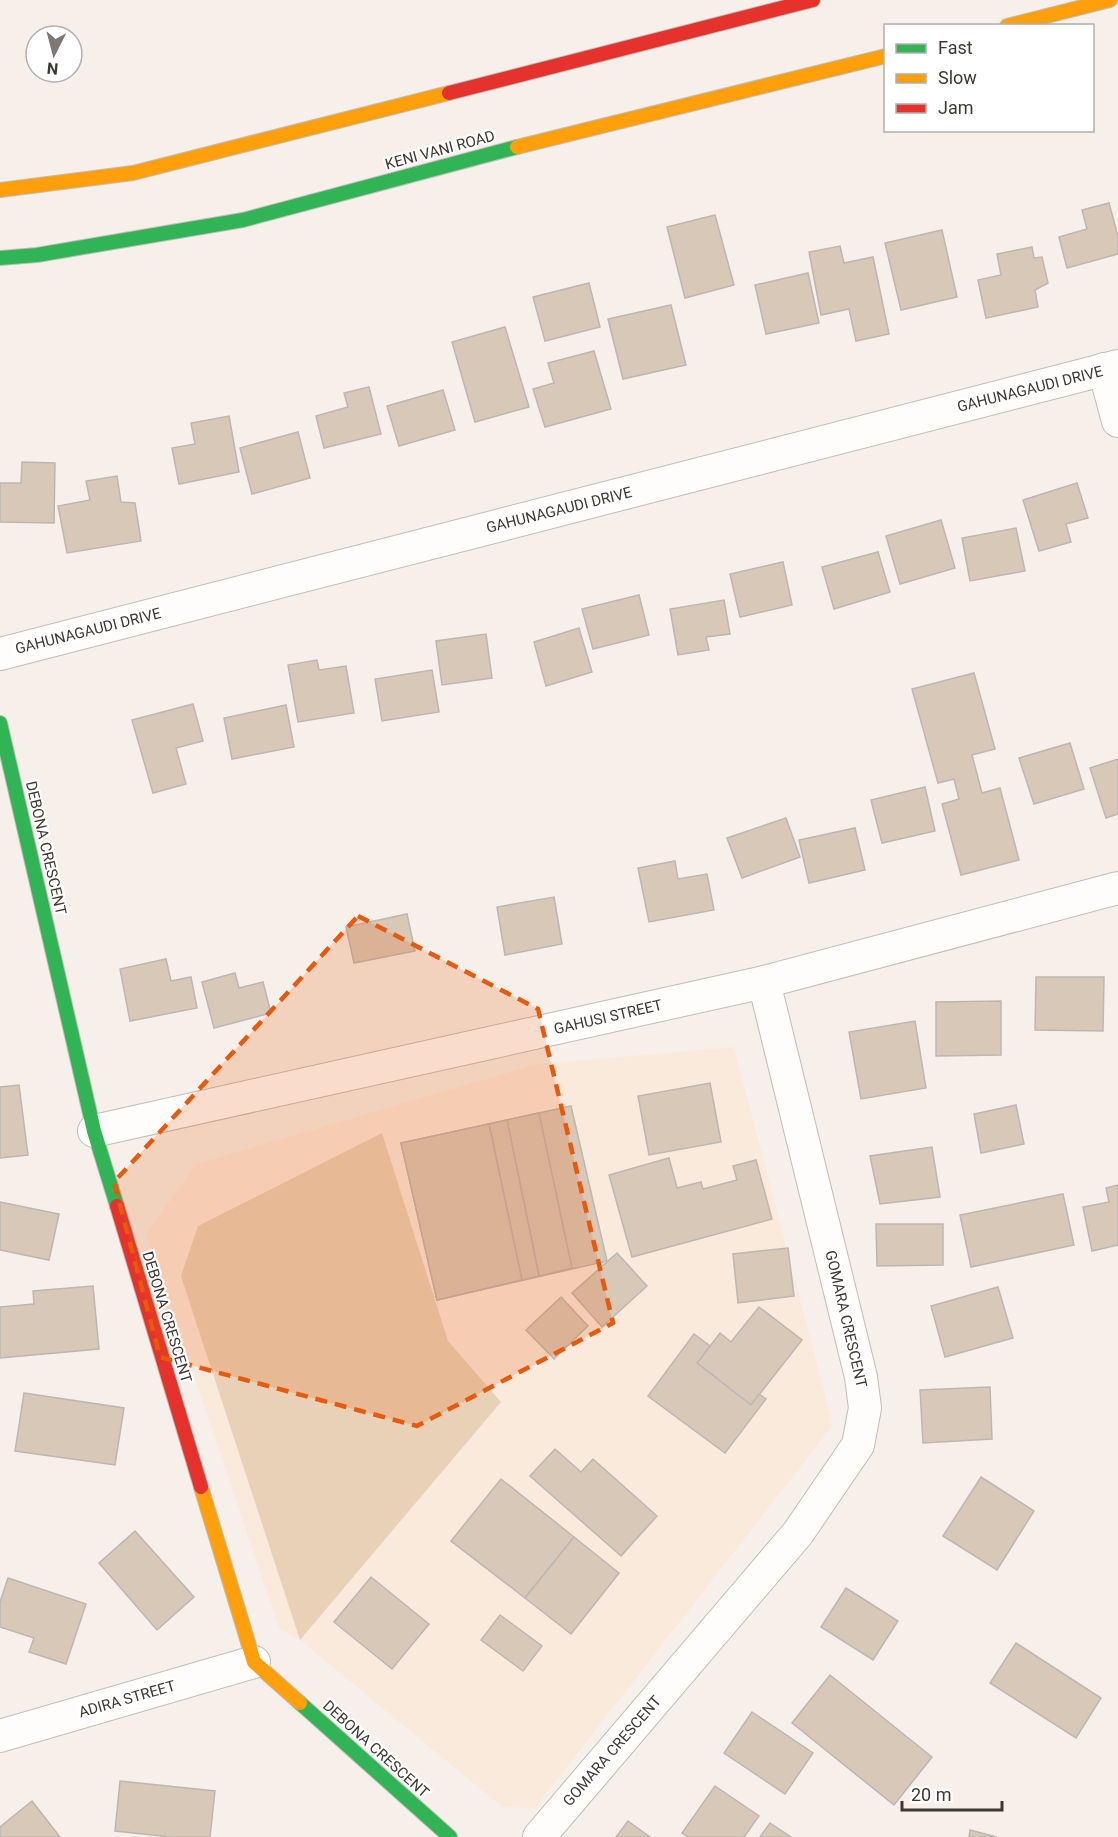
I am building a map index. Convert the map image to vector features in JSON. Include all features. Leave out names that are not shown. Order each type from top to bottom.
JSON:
[{"type":"main road","points":[[0,190],[133,173],[813,0]]},
{"type":"main road","points":[[1015,24],[1110,0]]},
{"type":"main road","name":"KENI VANI ROAD","points":[[0,258],[37,255],[243,220],[464,160],[884,56]]},
{"type":"main road","name":"DEBONA CRESCENT","points":[[0,723],[94,1131],[254,1662],[450,1837]]},
{"type":"street","points":[[1111,368],[1118,421]]},
{"type":"street","name":"GAHUNAGAUDI DRIVE","points":[[0,654],[1111,368]]},
{"type":"street","name":"GAHUSI STREET","points":[[94,1131],[764,982],[1118,888]]},
{"type":"street","name":"GOMARA CRESCENT","points":[[539,1837],[798,1533],[858,1445],[865,1408],[861,1377],[764,982]]},
{"type":"street","name":"ADIRA STREET","points":[[0,1736],[254,1662]]},
{"type":"highlighted area","points":[[358,916],[538,1009],[613,1323],[417,1426],[160,1357],[114,1182]]},
{"type":"shaded area","points":[[734,1047],[833,1425],[535,1808],[502,1807],[300,1640],[279,1628],[146,1234],[196,1164],[537,1064]]},
{"type":"shaded area","points":[[382,1133],[448,1341],[501,1402],[300,1640],[181,1276],[198,1226]]},
{"type":"building","points":[[1109,203],[1118,236],[1118,254],[1067,268],[1059,237],[1087,229],[1082,210]]},
{"type":"building","points":[[715,215],[734,285],[685,298],[667,227]]},
{"type":"building","points":[[942,230],[957,297],[901,310],[885,243]]},
{"type":"building","points":[[840,246],[844,263],[873,257],[889,334],[856,341],[849,309],[821,315],[809,252]]},
{"type":"building","points":[[1032,247],[1034,258],[1042,257],[1048,283],[1035,290],[1038,307],[986,318],[978,280],[1001,275],[997,254]]},
{"type":"building","points":[[808,273],[819,323],[766,334],[755,285]]},
{"type":"building","points":[[589,283],[600,327],[545,341],[533,297]]},
{"type":"building","points":[[671,305],[686,365],[623,379],[608,319]]},
{"type":"building","points":[[505,327],[529,407],[475,422],[452,342]]},
{"type":"building","points":[[594,351],[611,409],[545,427],[533,389],[554,383],[548,363]]},
{"type":"building","points":[[369,387],[381,434],[324,448],[316,416],[348,407],[344,393]]},
{"type":"building","points":[[443,390],[455,430],[399,446],[387,406]]},
{"type":"building","points":[[229,416],[239,472],[179,484],[172,448],[195,444],[191,423]]},
{"type":"building","points":[[298,432],[310,478],[252,494],[240,448]]},
{"type":"building","points":[[22,462],[55,463],[54,523],[0,522],[0,483],[21,483]]},
{"type":"building","points":[[117,476],[121,502],[135,503],[141,541],[67,553],[58,506],[90,500],[86,481]]},
{"type":"building","points":[[1077,483],[1088,518],[1066,524],[1071,542],[1039,551],[1023,500]]},
{"type":"building","points":[[941,520],[955,568],[900,584],[886,536]]},
{"type":"building","points":[[1016,528],[1025,571],[970,581],[962,538]]},
{"type":"building","points":[[878,552],[890,592],[834,609],[822,567]]},
{"type":"building","points":[[783,562],[792,605],[740,617],[730,574]]},
{"type":"building","points":[[639,595],[649,635],[593,649],[582,609]]},
{"type":"building","points":[[724,600],[730,634],[706,637],[709,650],[678,655],[670,609]]},
{"type":"building","points":[[579,628],[592,672],[546,686],[534,642]]},
{"type":"building","points":[[486,634],[492,678],[442,685],[436,641]]},
{"type":"building","points":[[317,660],[319,670],[346,666],[354,713],[298,722],[288,665]]},
{"type":"building","points":[[432,670],[439,712],[382,721],[375,679]]},
{"type":"building","points":[[974,673],[995,749],[972,755],[982,793],[1000,788],[1019,860],[961,875],[942,804],[959,799],[954,779],[938,783],[912,689]]},
{"type":"building","points":[[193,704],[203,741],[176,748],[186,784],[153,793],[132,720]]},
{"type":"building","points":[[286,705],[294,747],[232,759],[224,718]]},
{"type":"building","points":[[1070,743],[1084,789],[1034,804],[1019,758]]},
{"type":"building","points":[[1118,759],[1118,814],[1106,818],[1090,768]]},
{"type":"building","points":[[925,787],[935,831],[882,843],[871,800]]},
{"type":"building","points":[[786,818],[800,857],[742,878],[727,838]]},
{"type":"building","points":[[855,828],[865,870],[809,883],[799,840]]},
{"type":"building","points":[[675,861],[678,879],[707,874],[714,910],[649,922],[638,868]]},
{"type":"building","points":[[554,897],[562,944],[505,955],[497,907]]},
{"type":"building","points":[[407,914],[415,951],[354,963],[346,927]]},
{"type":"building","points":[[166,959],[171,981],[191,977],[197,1008],[130,1021],[120,969]]},
{"type":"building","points":[[235,973],[239,988],[263,982],[271,1013],[214,1028],[202,982]]},
{"type":"building","points":[[1036,977],[1104,977],[1103,1031],[1035,1030]]},
{"type":"building","points":[[1001,1001],[1001,1055],[936,1056],[936,1002]]},
{"type":"building","points":[[915,1021],[926,1088],[861,1099],[849,1032]]},
{"type":"building","points":[[710,1083],[721,1142],[649,1155],[638,1096]]},
{"type":"building","points":[[19,1085],[28,1155],[0,1158],[0,1087]]},
{"type":"building","points":[[1016,1105],[1024,1144],[981,1153],[974,1114]]},
{"type":"building","points":[[571,1106],[607,1261],[437,1300],[401,1143]]},
{"type":"building","points":[[539,1113],[572,1268],[539,1276],[507,1120]]},
{"type":"building","points":[[507,1120],[539,1276],[522,1280],[489,1124]]},
{"type":"building","points":[[489,1124],[522,1280],[437,1300],[401,1143]]},
{"type":"building","points":[[932,1147],[940,1197],[880,1204],[870,1156]]},
{"type":"building","points":[[669,1158],[677,1188],[701,1182],[703,1189],[737,1180],[733,1166],[756,1160],[772,1219],[632,1257],[609,1175]]},
{"type":"building","points":[[1118,1185],[1118,1245],[1092,1251],[1083,1207],[1109,1202],[1106,1188]]},
{"type":"building","points":[[1063,1194],[1074,1245],[971,1267],[960,1215]]},
{"type":"building","points":[[0,1202],[59,1214],[49,1260],[0,1250]]},
{"type":"building","points":[[876,1224],[943,1224],[943,1265],[877,1266]]},
{"type":"building","points":[[788,1248],[794,1296],[738,1303],[733,1254]]},
{"type":"building","points":[[617,1253],[647,1286],[602,1327],[572,1293]]},
{"type":"building","points":[[93,1286],[99,1349],[0,1358],[0,1307],[34,1304],[33,1291]]},
{"type":"building","points":[[998,1287],[1013,1338],[945,1357],[931,1306]]},
{"type":"building","points":[[561,1297],[588,1326],[554,1359],[526,1330]]},
{"type":"building","points":[[759,1307],[802,1340],[751,1405],[697,1363],[720,1333],[731,1342]]},
{"type":"building","points":[[694,1334],[710,1346],[697,1363],[751,1405],[759,1394],[766,1399],[725,1453],[648,1396]]},
{"type":"building","points":[[990,1387],[992,1439],[923,1443],[920,1390]]},
{"type":"building","points":[[24,1393],[124,1408],[115,1465],[15,1451]]},
{"type":"building","points":[[555,1449],[581,1472],[593,1459],[657,1516],[621,1556],[530,1476]]},
{"type":"building","points":[[981,1477],[1034,1511],[997,1570],[943,1536]]},
{"type":"building","points":[[501,1479],[574,1537],[525,1598],[451,1541]]},
{"type":"building","points":[[135,1531],[194,1597],[157,1630],[99,1563]]},
{"type":"building","points":[[574,1537],[619,1573],[571,1634],[525,1598]]},
{"type":"building","points":[[371,1577],[429,1624],[392,1669],[334,1622]]},
{"type":"building","points":[[8,1578],[86,1604],[66,1664],[29,1652],[34,1638],[0,1627],[0,1602]]},
{"type":"building","points":[[846,1588],[898,1621],[873,1660],[821,1627]]},
{"type":"building","points":[[500,1615],[542,1646],[523,1671],[481,1640]]},
{"type":"building","points":[[1016,1643],[1101,1698],[1076,1738],[990,1683]]},
{"type":"building","points":[[830,1675],[932,1757],[894,1805],[792,1723]]},
{"type":"building","points":[[752,1712],[813,1753],[785,1794],[724,1753]]},
{"type":"building","points":[[120,1781],[215,1791],[210,1837],[171,1837],[115,1831]]},
{"type":"building","points":[[715,1786],[759,1816],[744,1837],[688,1837],[682,1833]]},
{"type":"building","points":[[32,1801],[60,1837],[0,1837],[0,1827]]},
{"type":"building","points":[[628,1821],[650,1837],[616,1837]]},
{"type":"building","points":[[770,1823],[791,1837],[760,1837]]},
{"type":"building","points":[[970,1830],[997,1837],[969,1837]]},
{"type":"traffic: fast","points":[[0,258],[37,255],[243,220],[517,147]]},
{"type":"traffic: fast","points":[[0,723],[94,1131],[117,1206]]},
{"type":"traffic: fast","points":[[300,1703],[450,1837]]},
{"type":"traffic: slow","points":[[1015,24],[1110,0]]},
{"type":"traffic: slow","points":[[517,147],[884,56]]},
{"type":"traffic: slow","points":[[0,190],[133,173],[449,93]]},
{"type":"traffic: slow","points":[[201,1487],[254,1662],[300,1703]]},
{"type":"traffic: jam","points":[[449,93],[813,0]]},
{"type":"traffic: jam","points":[[117,1206],[201,1487]]}]
